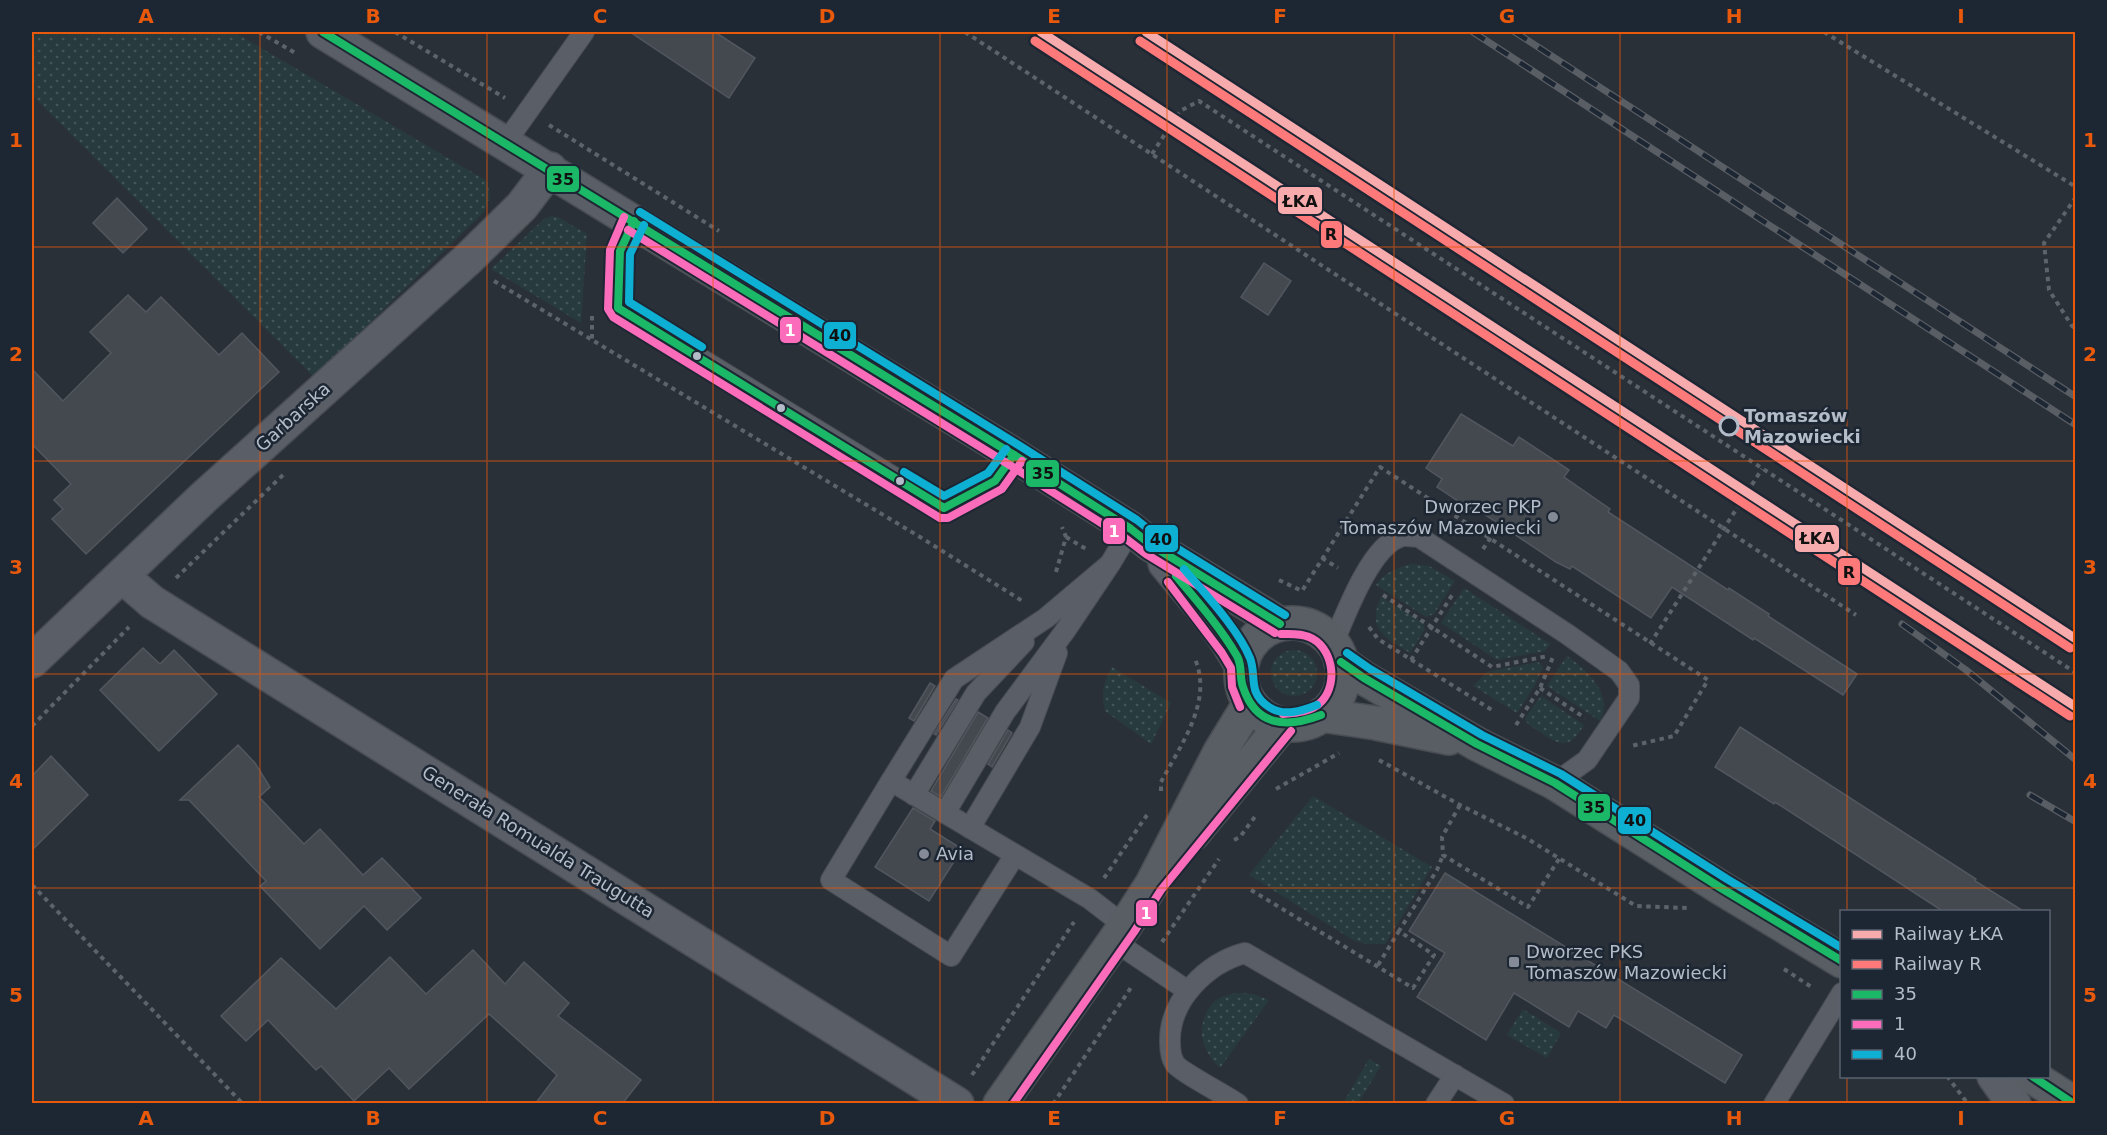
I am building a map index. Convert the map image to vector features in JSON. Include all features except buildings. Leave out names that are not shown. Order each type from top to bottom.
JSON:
[{"type":"street","points":[[323,32],[1014,455],[1280,624]]},
{"type":"street","name":"Garbarska","points":[[32,661],[204,497],[468,259],[522,206],[550,169]]},
{"type":"street","points":[[1141,537],[1211,619],[1232,647],[1241,665]]},
{"type":"street","name":"Generała Romualda Traugutta","points":[[123,576],[152,602],[962,1093]]},
{"type":"street","points":[[1477,744],[1376,723],[1322,716],[1303,723],[1283,724],[1265,717],[1250,703],[1242,686],[1241,665],[1248,646],[1262,632],[1280,624],[1300,623],[1319,630],[1337,653],[1364,678],[1477,744],[1555,783],[1840,960]]},
{"type":"street","points":[[1322,716],[1335,700],[1342,682],[1337,653]]},
{"type":"street","points":[[1000,1104],[1152,884],[1220,752],[1250,703]]},
{"type":"street","points":[[1152,884],[1283,724]]},
{"type":"street","points":[[1995,1078],[2014,1104]]},
{"type":"street","points":[[2033,1078],[2075,1104]]},
{"type":"lane","points":[[506,142],[584,32]]},
{"type":"lane","points":[[634,221],[620,251],[618,308],[780,409],[944,508],[995,481],[1014,455]]},
{"type":"lane","points":[[1337,653],[1386,545],[1401,536],[1419,537],[1567,634],[1619,671],[1629,685],[1629,698],[1587,760],[1555,783]]},
{"type":"lane","points":[[1015,855],[951,956],[831,880],[954,679],[1039,612],[1110,564],[1141,537]]},
{"type":"lane","points":[[945,813],[1005,712],[1065,631],[1110,564]]},
{"type":"lane","points":[[914,795],[976,693],[1039,612]]},
{"type":"lane","points":[[970,828],[1030,727],[1065,631]]},
{"type":"lane","points":[[891,781],[1090,899],[1120,933],[1188,991]]},
{"type":"lane","points":[[1238,1104],[1175,1065],[1170,1051],[1170,1035],[1174,1014],[1188,991],[1228,957],[1245,953],[1504,1104]]},
{"type":"lane","points":[[1774,1104],[1840,996]]},
{"type":"lane","points":[[1437,1104],[1455,1075]]},
{"type":"path","points":[[259,32],[298,55]]},
{"type":"path","points":[[965,32],[1856,615]]},
{"type":"path","points":[[1824,32],[2076,187]]},
{"type":"path","points":[[1152,154],[1180,111],[1199,101],[2076,674]]},
{"type":"path","points":[[2076,197],[2044,243],[2049,290],[2076,329]]},
{"type":"path","points":[[468,259],[488,278],[920,537],[1039,612]]},
{"type":"path","points":[[32,726],[152,602],[290,469]]},
{"type":"path","points":[[1650,644],[1762,469]]},
{"type":"path","points":[[1059,520],[1066,537],[1110,564]]},
{"type":"path","points":[[1053,579],[1066,537]]},
{"type":"path","points":[[1322,558],[1492,667],[1554,654],[1540,688],[1516,725]]},
{"type":"path","points":[[1368,586],[1368,627],[1378,639],[1497,713]]},
{"type":"path","points":[[1567,634],[1589,603]]},
{"type":"path","points":[[1161,793],[1161,782],[1197,713],[1202,689],[1200,671],[1192,652]]},
{"type":"path","points":[[1507,719],[1526,731]]},
{"type":"path","points":[[1270,797],[1276,789],[1347,748]]},
{"type":"path","points":[[1373,757],[1528,839],[1636,906],[1686,907],[1695,911]]},
{"type":"path","points":[[1378,965],[1437,870],[1443,855],[1442,837],[1460,805]]},
{"type":"path","points":[[962,1093],[1148,812]]},
{"type":"path","points":[[1231,841],[1240,837],[1258,813]]},
{"type":"path","points":[[1443,855],[1528,907],[1558,859]]},
{"type":"path","points":[[32,885],[243,1104]]},
{"type":"path","points":[[1251,890],[1413,988],[1434,955],[1399,931]]},
{"type":"path","points":[[1948,1078],[1968,1104]]},
{"type":"green space","points":[[32,32],[234,32],[487,181],[490,196],[484,212],[314,377],[32,95]]},
{"type":"green space","points":[[551,216],[558,217],[587,234],[581,323],[491,269],[543,220]]},
{"type":"green space","points":[[1411,564],[1429,566],[1455,581],[1434,614],[1426,617],[1376,585],[1391,571]]},
{"type":"green space","points":[[1464,588],[1550,644],[1545,651],[1497,660],[1441,623]]},
{"type":"green space","points":[[1381,597],[1422,622],[1425,629],[1410,653],[1380,631],[1376,617]]},
{"type":"green space","points":[[1299,650],[1311,656],[1316,664],[1316,682],[1311,690],[1303,695],[1289,696],[1281,693],[1274,686],[1271,668],[1274,660],[1281,653]]},
{"type":"green space","points":[[1567,656],[1583,668],[1601,693],[1604,702],[1600,721],[1547,686]]},
{"type":"green space","points":[[1538,662],[1543,667],[1535,685],[1517,713],[1473,686],[1487,672]]},
{"type":"green space","points":[[1112,667],[1171,703],[1151,744],[1105,711],[1104,688]]},
{"type":"green space","points":[[1541,696],[1584,725],[1574,739],[1564,743],[1553,740],[1527,722],[1525,718]]},
{"type":"green space","points":[[1313,796],[1432,867],[1385,944],[1366,944],[1353,940],[1249,875]]},
{"type":"green space","points":[[1236,993],[1253,994],[1269,1000],[1220,1068],[1206,1050],[1202,1036],[1203,1022],[1208,1010],[1216,1000]]},
{"type":"green space","points":[[1523,1009],[1561,1033],[1547,1058],[1507,1035]]},
{"type":"green space","points":[[1369,1059],[1381,1066],[1358,1103],[1343,1103]]},
{"type":"railway","points":[[1473,32],[2076,425]]},
{"type":"railway","points":[[1515,32],[2076,397]]},
{"type":"railway","points":[[1902,624],[1966,670],[2076,760]]},
{"type":"railway","points":[[2030,795],[2076,822]]},
{"type":"rail line","name":"ŁKA","points":[[1041,32],[2076,707]]},
{"type":"rail line","name":"ŁKA","points":[[1146,32],[2076,639]]},
{"type":"rail line","name":"R","points":[[1035,41],[2070,716]]},
{"type":"rail line","name":"R","points":[[1140,41],[2070,648]]},
{"type":"transit line","name":"35","points":[[323,32],[1014,455],[1131,529],[1151,545],[1280,624]]},
{"type":"transit line","name":"40","points":[[640,212],[1020,446],[1137,520],[1157,536],[1285,615]]},
{"type":"transit line","name":"1","points":[[624,217],[610,250],[608,309],[613,317],[940,518],[948,518],[1002,489],[1022,461]]},
{"type":"transit line","name":"35","points":[[634,221],[620,251],[618,308],[944,508],[995,481],[1014,455]]},
{"type":"transit line","name":"40","points":[[644,225],[630,254],[629,302],[702,347]]},
{"type":"transit line","name":"1","points":[[628,230],[1008,464],[1125,538],[1146,554],[1275,633]]},
{"type":"transit line","name":"40","points":[[904,472],[944,496],[988,473],[1006,449]]},
{"type":"transit line","name":"40","points":[[1184,569],[1238,635],[1250,658],[1255,690],[1262,702],[1281,712],[1299,711],[1317,705]]},
{"type":"transit line","name":"35","points":[[1176,576],[1216,625],[1237,656],[1243,687],[1256,710],[1264,717],[1285,722],[1296,722],[1321,715]]},
{"type":"transit line","name":"1","points":[[1168,582],[1231,668],[1232,687],[1240,707]]},
{"type":"transit line","name":"1","points":[[1281,634],[1302,635],[1317,642],[1328,656],[1331,675],[1327,693],[1318,705],[1304,711],[1283,714]]},
{"type":"transit line","name":"40","points":[[1347,653],[1482,735],[1561,774],[1727,879],[1840,947]]},
{"type":"transit line","name":"35","points":[[1341,662],[1364,678],[1477,744],[1555,783],[1840,960]]},
{"type":"transit line","name":"1","points":[[1013,1104],[1161,890],[1291,731]]},
{"type":"transit line","name":"35","points":[[2035,1078],[2074,1104]]},
{"type":"place","name":"Tomaszów Mazowiecki","points":[[1729,426]]},
{"type":"place","name":"Dworzec PKP Tomaszów Mazowiecki","points":[[1553,517]]},
{"type":"place","name":"Avia","points":[[924,854]]},
{"type":"place","name":"Dworzec PKS Tomaszów Mazowiecki","points":[[1514,962]]}]
